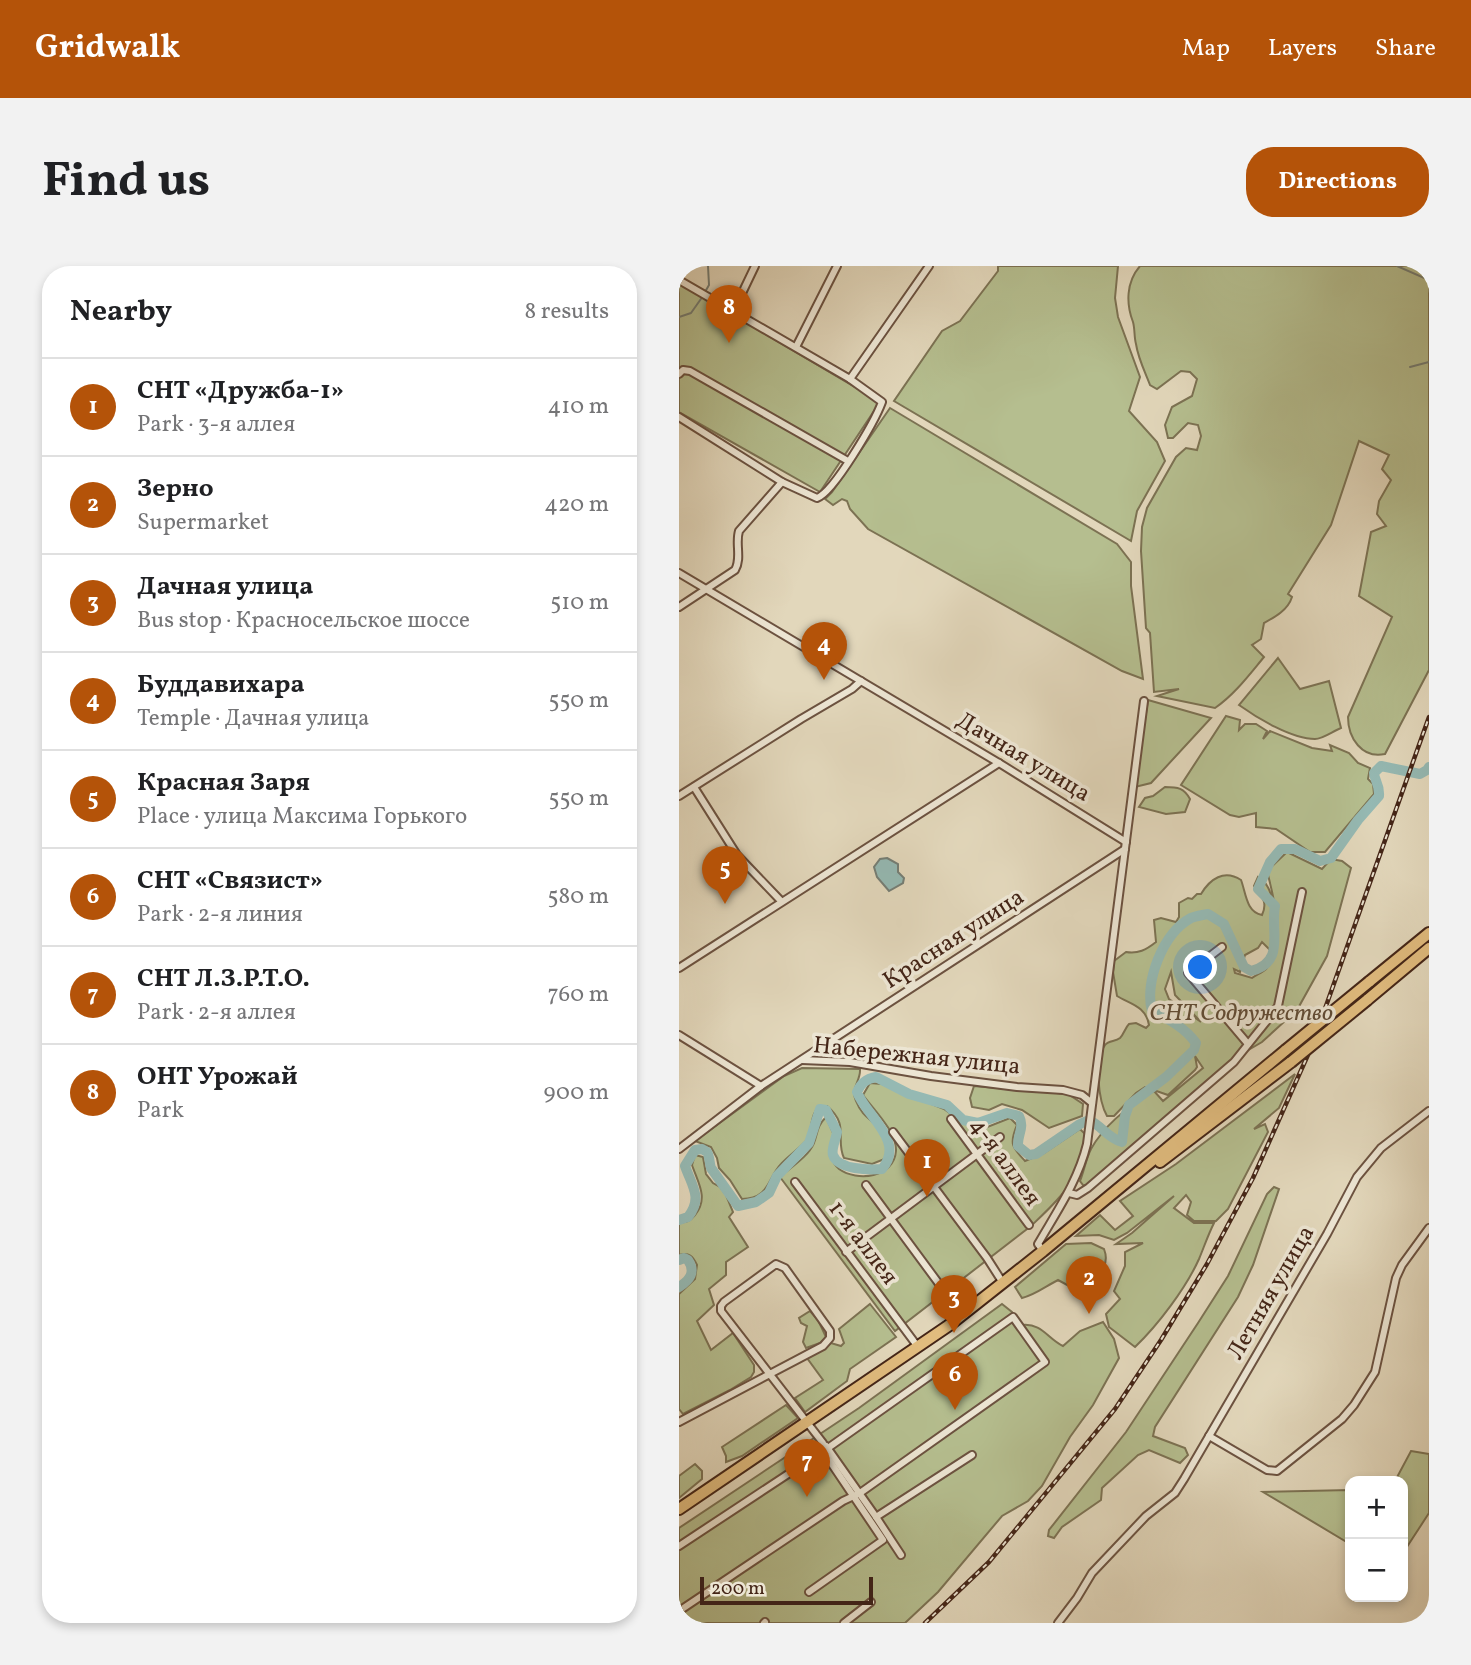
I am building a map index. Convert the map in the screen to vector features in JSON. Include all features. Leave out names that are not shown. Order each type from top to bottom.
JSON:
[{"type":"highway","points":[[679,1509],[918,1347],[1003,1283],[1429,933]]},
{"type":"highway","points":[[1110,1194],[1148,1171],[1290,1062],[1429,948]]},
{"type":"street","points":[[733,312],[755,266]]},
{"type":"street","points":[[796,347],[837,266]]},
{"type":"street","points":[[850,379],[929,266]]},
{"type":"street","points":[[679,280],[850,379],[882,402],[876,418],[848,461],[829,488],[817,498],[782,482],[679,416]]},
{"type":"street","points":[[679,374],[683,370],[691,370],[848,461]]},
{"type":"street","points":[[679,607],[737,567],[739,531],[782,482]]},
{"type":"street","name":"Дачная улица","points":[[679,573],[999,763],[1126,845]]},
{"type":"street","points":[[679,796],[861,681]]},
{"type":"street","points":[[1043,1251],[1038,1244],[1069,1193],[1083,1163],[1089,1132],[1144,701]]},
{"type":"street","points":[[679,968],[999,763]]},
{"type":"street","points":[[694,787],[737,855],[782,901]]},
{"type":"street","name":"Красная улица","points":[[803,1060],[1126,845]]},
{"type":"street","points":[[1069,1193],[1077,1195],[1088,1188],[1234,1062],[1278,1006],[1301,892]]},
{"type":"street","points":[[1222,947],[1188,973],[1248,1044]]},
{"type":"street","points":[[679,1035],[761,1086]]},
{"type":"street","name":"Набережная улица","points":[[679,1149],[761,1086],[803,1060],[850,1062],[931,1076],[1063,1090],[1083,1095],[1092,1102]]},
{"type":"street","name":"Летняя улица","points":[[1058,1623],[1092,1573],[1158,1506],[1175,1493],[1327,1234],[1357,1177],[1381,1149],[1429,1111]]},
{"type":"street","name":"4-я аллея","points":[[951,1119],[1030,1225]]},
{"type":"street","points":[[893,1132],[1003,1283]]},
{"type":"street","points":[[846,1252],[1000,1137]]},
{"type":"street","name":"1-я аллея","points":[[795,1182],[918,1347]]},
{"type":"street","points":[[866,1185],[945,1292]]},
{"type":"street","points":[[1209,1436],[1268,1470],[1277,1471],[1342,1419],[1375,1372],[1396,1278],[1402,1265],[1429,1228]]},
{"type":"street","points":[[679,1422],[769,1376],[823,1346],[830,1338],[831,1331],[781,1265],[776,1264],[721,1306],[721,1311],[769,1376],[825,1447],[883,1540],[809,1592]]},
{"type":"street","points":[[679,1546],[1013,1317],[1045,1362],[857,1495],[679,1611]]},
{"type":"street","points":[[876,1517],[972,1455]]},
{"type":"street","points":[[857,1495],[876,1517],[901,1555]]},
{"type":"street","points":[[843,1623],[871,1602]]},
{"type":"green space","points":[[998,266],[1118,266],[1115,298],[1118,317],[1140,377],[1129,411],[1157,442],[1165,461],[1137,511],[1131,541],[894,401],[942,331],[960,321],[998,271]]},
{"type":"green space","points":[[1140,266],[1429,266],[1429,670],[1385,754],[1370,753],[1358,745],[1351,732],[1348,717],[1392,617],[1359,596],[1371,532],[1386,526],[1377,514],[1379,501],[1391,480],[1382,469],[1389,455],[1359,441],[1331,525],[1288,594],[1292,597],[1287,606],[1264,623],[1261,639],[1252,645],[1264,657],[1215,708],[1157,696],[1179,689],[1154,692],[1150,633],[1146,628],[1142,527],[1147,508],[1176,457],[1186,448],[1197,450],[1201,436],[1198,425],[1188,423],[1173,438],[1168,438],[1165,425],[1172,407],[1192,396],[1197,379],[1190,372],[1181,371],[1157,389],[1150,385],[1137,349],[1128,301],[1132,279]]},
{"type":"green space","points":[[679,283],[880,402],[820,492],[679,412]]},
{"type":"green space","points":[[890,408],[1117,544],[1131,562],[1131,586],[1143,679],[1122,671],[868,529],[850,509],[847,501],[842,499],[833,505],[825,499]]},
{"type":"green space","points":[[1278,658],[1300,689],[1329,681],[1341,728],[1318,739],[1296,736],[1275,727],[1239,705]]},
{"type":"green space","points":[[1148,700],[1211,718],[1151,783],[1135,787]]},
{"type":"green space","points":[[1226,716],[1240,720],[1239,730],[1245,724],[1256,724],[1267,731],[1263,739],[1270,731],[1312,748],[1332,751],[1330,745],[1349,753],[1358,763],[1370,768],[1368,779],[1373,784],[1374,794],[1325,852],[1310,852],[1276,829],[1256,827],[1256,813],[1239,817],[1230,815],[1181,785]]},
{"type":"green space","points":[[1165,787],[1180,789],[1188,795],[1190,799],[1185,812],[1166,814],[1139,807],[1145,798],[1153,796]]},
{"type":"green space","name":"СНТ Содружество","points":[[1287,852],[1322,869],[1331,859],[1342,861],[1351,868],[1327,956],[1297,1010],[1262,1042],[1233,1059],[1091,1186],[1083,1185],[1080,1181],[1089,1153],[1111,1123],[1154,1091],[1163,1101],[1203,1068],[1195,1056],[1195,1070],[1168,1095],[1145,1087],[1114,1116],[1107,1116],[1098,1081],[1101,1051],[1107,1043],[1120,1038],[1129,1024],[1136,1023],[1146,1028],[1149,1025],[1141,1010],[1117,996],[1114,961],[1126,952],[1142,951],[1156,942],[1154,920],[1161,918],[1176,922],[1179,917],[1179,903],[1201,894],[1218,877],[1229,875],[1241,880],[1250,906],[1262,915],[1264,903],[1254,886],[1258,877],[1265,883],[1272,900],[1272,949],[1262,942],[1258,948],[1245,955],[1240,972],[1234,969],[1235,973],[1252,978],[1266,969],[1276,948],[1277,922],[1267,871]],"holes":[[[1171,972],[1175,995],[1201,1022],[1169,999],[1165,989]]]},
{"type":"green space","points":[[802,1068],[860,1069],[854,1096],[860,1109],[884,1136],[887,1158],[872,1164],[844,1158],[838,1119],[827,1106],[821,1107],[814,1114],[806,1141],[781,1164],[763,1192],[758,1196],[742,1199],[719,1168],[711,1147],[695,1141],[784,1076]]},
{"type":"green space","points":[[1295,1074],[1279,1108],[1254,1129],[1265,1124],[1268,1132],[1228,1209],[1216,1221],[1194,1221],[1187,1215],[1191,1202],[1186,1195],[1174,1208],[1194,1223],[1214,1223],[1187,1282],[1162,1317],[1135,1347],[1109,1327],[1106,1314],[1120,1299],[1114,1291],[1125,1266],[1125,1252],[1143,1243],[1116,1244],[1174,1196],[1114,1240],[1099,1235],[1076,1236],[1100,1215],[1115,1230],[1133,1216],[1120,1201],[1176,1164]]},
{"type":"green space","points":[[870,1083],[882,1084],[944,1109],[962,1122],[980,1130],[1010,1118],[1017,1125],[1013,1145],[1025,1161],[1044,1153],[1080,1129],[1085,1134],[1076,1172],[1053,1205],[1031,1226],[895,1331],[780,1177],[808,1153],[819,1126],[826,1117],[834,1135],[830,1155],[839,1169],[864,1176],[882,1172],[889,1167],[894,1160],[895,1144],[889,1129],[863,1095]]},
{"type":"green space","points":[[974,1086],[1068,1094],[1083,1104],[1082,1116],[1049,1128],[1022,1110],[1002,1104],[989,1110],[972,1107],[970,1098]]},
{"type":"green space","points":[[695,1155],[703,1157],[706,1174],[726,1195],[733,1212],[729,1217],[748,1247],[726,1262],[726,1275],[709,1289],[714,1305],[697,1321],[711,1350],[733,1333],[754,1365],[754,1372],[751,1377],[730,1390],[683,1414],[679,1409],[679,1294],[695,1279],[697,1265],[690,1256],[679,1255],[679,1222],[691,1219],[701,1203],[701,1190],[692,1165]]},
{"type":"green space","points":[[1274,1187],[1279,1189],[1253,1265],[1238,1297],[1155,1427],[1153,1436],[1185,1448],[1188,1455],[1180,1463],[1149,1450],[1138,1455],[1102,1488],[1101,1500],[1062,1527],[1054,1538],[1048,1536],[1049,1530],[1126,1432],[1198,1323],[1228,1276],[1267,1194]]},
{"type":"green space","points":[[1091,1243],[1104,1249],[1106,1261],[1102,1270],[1086,1287],[1078,1288],[1079,1283],[1070,1282],[1069,1286],[1058,1280],[1022,1298],[1015,1287],[1066,1244]]},
{"type":"green space","points":[[870,1304],[896,1337],[850,1369],[847,1381],[805,1412],[795,1398],[823,1380],[807,1358],[831,1343],[841,1346],[844,1343],[839,1329]]},
{"type":"green space","points":[[1002,1304],[1022,1325],[1035,1326],[1063,1346],[1080,1331],[1103,1322],[1114,1339],[1119,1358],[1042,1486],[1028,1501],[1002,1516],[938,1592],[905,1623],[679,1623],[679,1528],[859,1408]]},
{"type":"green space","points":[[810,1311],[826,1337],[820,1343],[806,1348],[803,1342],[807,1326],[801,1323],[799,1318]]},
{"type":"green space","points":[[786,1405],[798,1418],[742,1456],[726,1462],[722,1447]]},
{"type":"green space","points":[[1411,1451],[1429,1454],[1429,1513],[1408,1545],[1408,1476],[1398,1476]]},
{"type":"green space","points":[[695,1464],[702,1471],[702,1479],[679,1498],[679,1476]]},
{"type":"green space","points":[[1345,1490],[1345,1541],[1263,1492]]},
{"type":"water","points":[[887,858],[898,864],[898,872],[904,878],[903,883],[889,891],[877,877],[874,867],[880,859]]},
{"type":"waterway","points":[[705,292],[709,285],[708,266]]},
{"type":"waterway","points":[[1397,266],[1429,280]]},
{"type":"waterway","points":[[679,317],[691,313],[703,296]]},
{"type":"waterway","points":[[1410,367],[1429,362]]},
{"type":"waterway","points":[[679,1220],[688,1217],[695,1204],[695,1192],[685,1166],[695,1150],[702,1149],[707,1152],[711,1168],[738,1206],[756,1202],[769,1193],[777,1176],[809,1143],[820,1109],[826,1110],[837,1132],[833,1150],[836,1160],[855,1168],[882,1169],[888,1159],[887,1139],[857,1092],[864,1082],[876,1077],[909,1094],[947,1105],[963,1120],[978,1123],[1007,1113],[1019,1116],[1021,1124],[1018,1146],[1029,1155],[1036,1154],[1089,1120],[1122,1142],[1129,1105],[1166,1077],[1194,1050],[1196,1043],[1176,1024],[1152,1011],[1150,999],[1153,973],[1164,946],[1172,935],[1191,918],[1208,914],[1224,924],[1244,967],[1251,971],[1262,967],[1269,961],[1274,945],[1275,906],[1258,889],[1270,862],[1281,849],[1295,849],[1320,861],[1331,858],[1379,796],[1374,773],[1381,766],[1420,774],[1429,767]]},
{"type":"waterway","points":[[679,1260],[688,1260],[692,1272],[689,1279],[679,1287]]},
{"type":"railway","points":[[925,1623],[989,1562],[1115,1409],[1207,1264],[1253,1178],[1311,1048],[1429,717]]},
{"type":"place","name":"ОНТ Урожай","points":[[729,343]]},
{"type":"place","name":"Буддавихара","points":[[824,680]]},
{"type":"place","name":"Красная Заря","points":[[725,904]]},
{"type":"place","name":"СНТ «Дружба-1»","points":[[927,1197]]},
{"type":"place","name":"Зерно","points":[[1089,1314]]},
{"type":"place","name":"Дачная улица","points":[[954,1333]]},
{"type":"place","name":"СНТ «Связист»","points":[[955,1410]]},
{"type":"place","name":"СНТ Л.З.Р.Т.О.","points":[[807,1497]]}]
